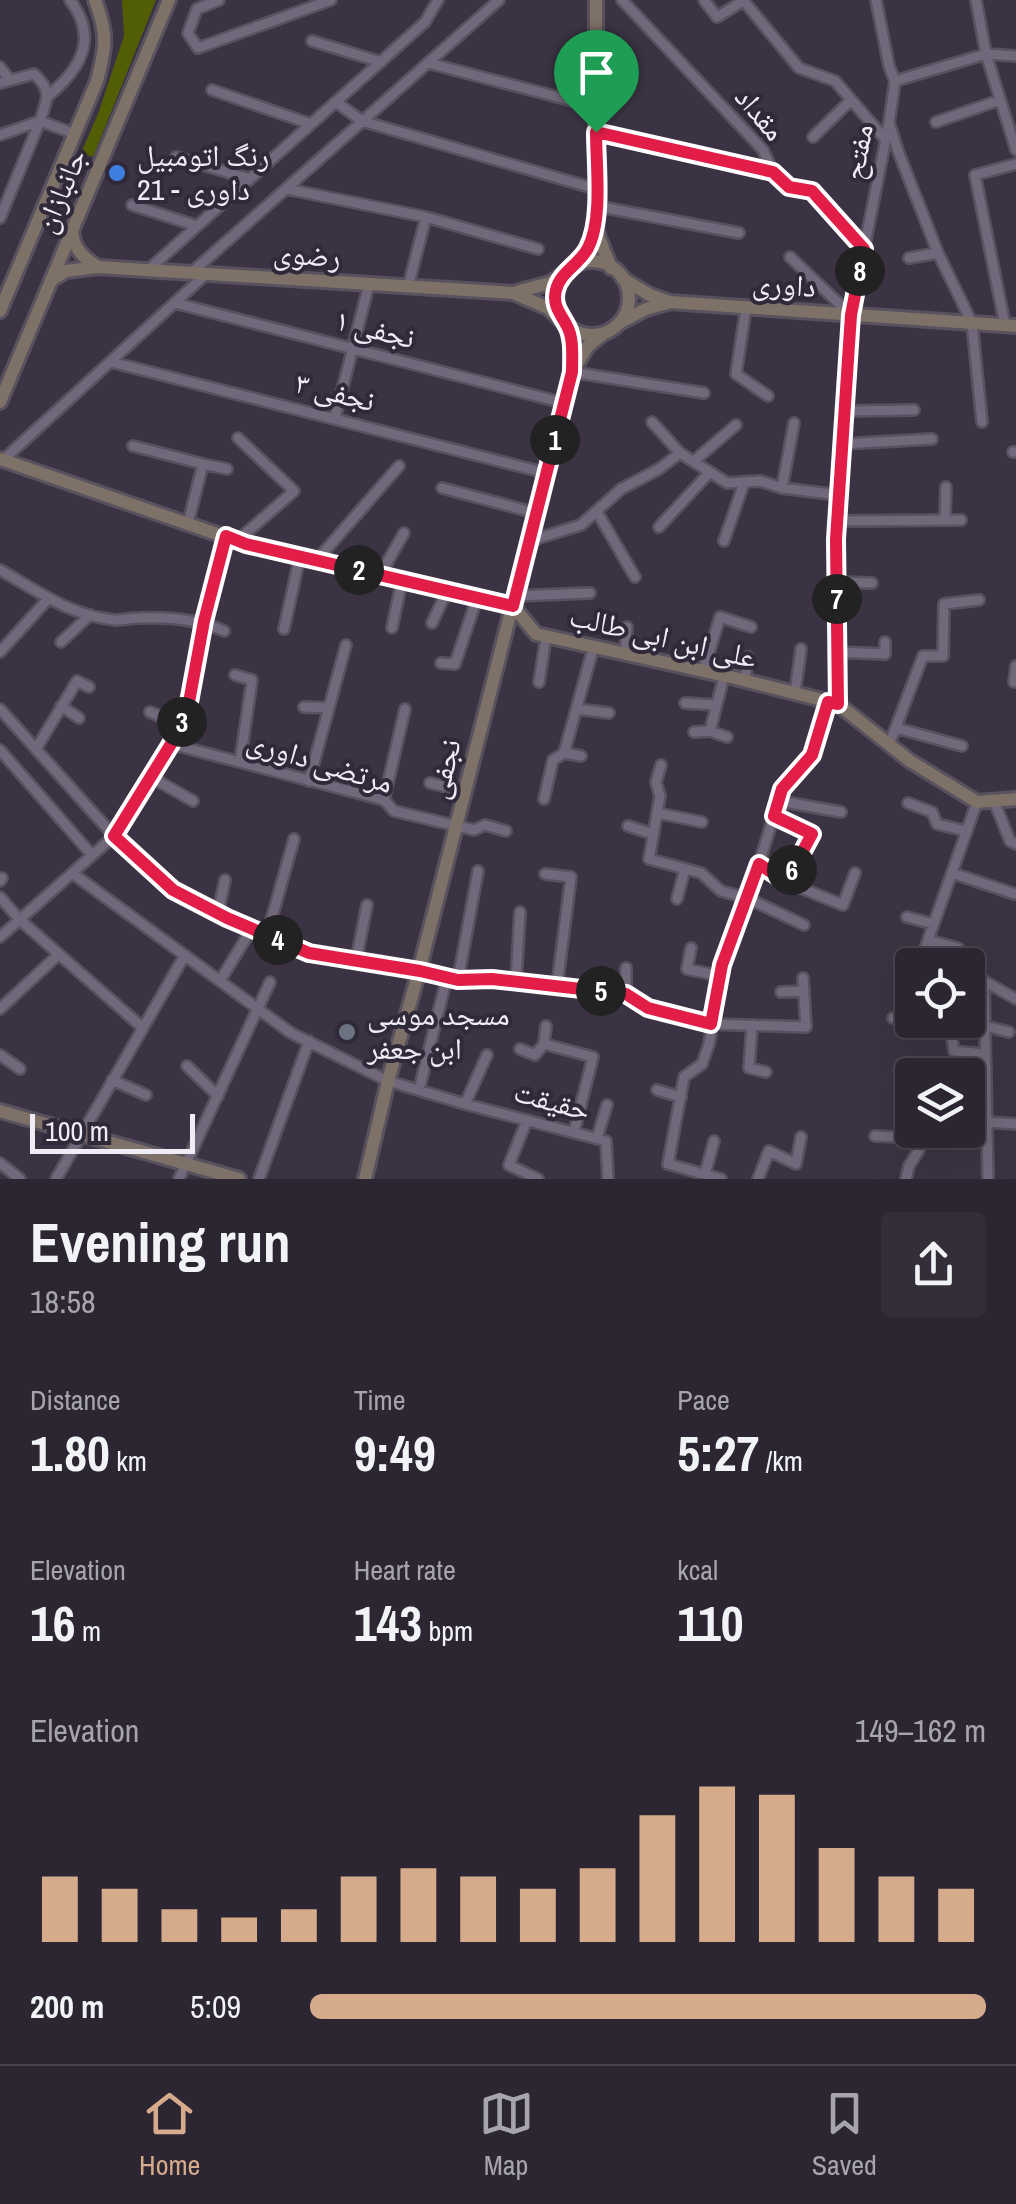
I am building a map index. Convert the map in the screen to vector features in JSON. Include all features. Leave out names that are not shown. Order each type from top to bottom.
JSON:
[{"type":"street","points":[[0,218],[48,96],[70,78],[84,52],[82,15],[70,0]]},
{"type":"street","name":"جانبازان","points":[[0,311],[97,81],[106,50],[103,22],[95,0]]},
{"type":"street","points":[[103,22],[104,0]]},
{"type":"street","points":[[218,0],[197,9],[188,33],[198,48],[331,0]]},
{"type":"street","points":[[148,270],[425,22],[438,0]]},
{"type":"street","points":[[191,273],[499,0]]},
{"type":"street","name":"مقداد","points":[[622,0],[763,150],[773,172],[789,187],[812,191],[864,249]]},
{"type":"street","points":[[704,0],[717,17],[744,0],[800,68],[835,82],[886,140]]},
{"type":"street","name":"مفتح","points":[[705,1174],[668,1164],[684,1077],[702,1064],[709,1044],[720,976],[782,789],[812,755],[833,703],[838,652],[837,521],[851,315],[895,80],[876,0]]},
{"type":"street","points":[[976,0],[986,54],[1016,150]]},
{"type":"street","name":"جانبازان","points":[[0,402],[167,2]]},
{"type":"street","points":[[594,3],[596,230],[611,268]]},
{"type":"street","points":[[312,41],[381,62]]},
{"type":"street","points":[[895,80],[986,54],[1016,56]]},
{"type":"street","points":[[428,63],[596,107]]},
{"type":"street","points":[[0,66],[4,81],[34,74],[44,84],[48,96]]},
{"type":"street","points":[[212,90],[311,124]]},
{"type":"street","points":[[813,137],[851,100]]},
{"type":"street","points":[[936,122],[1000,100]]},
{"type":"street","points":[[336,102],[362,121],[596,190]]},
{"type":"street","points":[[0,135],[40,121],[75,134]]},
{"type":"street","points":[[889,123],[938,253],[972,323],[982,422]]},
{"type":"street","points":[[596,132],[773,172]]},
{"type":"street","points":[[176,157],[250,179]]},
{"type":"street","points":[[1010,325],[975,175],[1016,164]]},
{"type":"street","points":[[288,189],[426,217],[538,249]]},
{"type":"street","points":[[132,205],[197,226]]},
{"type":"street","points":[[596,206],[740,232]]},
{"type":"street","points":[[408,286],[426,217]]},
{"type":"street","points":[[72,229],[76,249],[98,267]]},
{"type":"street","points":[[572,372],[571,343],[555,300],[556,289],[583,257],[596,230]]},
{"type":"street","points":[[908,258],[938,253]]},
{"type":"street","points":[[790,257],[851,315]]},
{"type":"street","points":[[513,293],[550,283],[592,262],[604,264],[650,296],[669,302]]},
{"type":"street","name":"رضوی","points":[[51,280],[66,271],[98,267],[513,293]]},
{"type":"street","points":[[206,274],[2,460],[231,539],[477,598],[514,601],[590,593]]},
{"type":"street","points":[[618,324],[628,302],[622,279]]},
{"type":"street","points":[[336,418],[369,284]]},
{"type":"street","points":[[513,293],[548,308],[566,325],[585,334],[604,332]]},
{"type":"street","points":[[572,372],[588,346],[604,332],[646,309],[669,302]]},
{"type":"street","name":"داوری","points":[[669,302],[1010,325]]},
{"type":"street","name":"نجفی ۱","points":[[175,303],[564,403]]},
{"type":"street","points":[[746,308],[736,374],[768,396]]},
{"type":"street","name":"نجفی ۳","points":[[110,362],[546,473]]},
{"type":"street","points":[[572,372],[704,393]]},
{"type":"street","name":"نجفی","points":[[365,1179],[572,372]]},
{"type":"street","points":[[844,411],[914,410]]},
{"type":"street","points":[[652,422],[680,452],[728,484],[760,480],[782,488],[839,495]]},
{"type":"street","points":[[782,488],[794,423]]},
{"type":"street","points":[[694,461],[736,424]]},
{"type":"street","points":[[0,937],[114,836],[187,713],[204,621],[231,539],[294,492],[238,438]]},
{"type":"street","points":[[842,444],[932,439]]},
{"type":"street","points":[[133,446],[227,469]]},
{"type":"street","points":[[530,541],[580,525],[621,489],[659,469],[680,452]]},
{"type":"street","points":[[188,524],[203,464]]},
{"type":"street","points":[[317,560],[399,466]]},
{"type":"street","points":[[659,527],[709,473]]},
{"type":"street","points":[[724,542],[744,483]]},
{"type":"street","points":[[946,487],[946,520]]},
{"type":"street","points":[[442,488],[536,513]]},
{"type":"street","points":[[598,512],[636,576]]},
{"type":"street","points":[[837,521],[960,520]]},
{"type":"street","points":[[380,575],[404,533]]},
{"type":"street","points":[[284,629],[300,556]]},
{"type":"street","points":[[0,570],[48,599],[90,616],[204,621],[224,630]]},
{"type":"street","points":[[392,628],[402,580]]},
{"type":"street","points":[[836,582],[872,583]]},
{"type":"street","points":[[432,622],[447,591]]},
{"type":"street","points":[[441,663],[455,664],[477,598]]},
{"type":"street","points":[[0,652],[48,599]]},
{"type":"street","points":[[890,745],[923,656],[943,656],[944,604],[979,600]]},
{"type":"street","name":"علی ابن ابی طالب","points":[[514,601],[536,634],[833,703],[910,761],[977,802]]},
{"type":"street","points":[[61,642],[90,616]]},
{"type":"street","points":[[703,672],[720,618],[751,627]]},
{"type":"street","points":[[625,656],[627,627]]},
{"type":"street","points":[[538,682],[546,637]]},
{"type":"street","points":[[838,652],[885,654],[885,642]]},
{"type":"street","points":[[310,781],[346,645]]},
{"type":"street","points":[[544,799],[554,760],[564,753],[594,649]]},
{"type":"street","points":[[796,694],[800,649]]},
{"type":"street","points":[[745,681],[748,657]]},
{"type":"street","points":[[1014,682],[1016,666]]},
{"type":"street","points":[[65,674],[89,688]]},
{"type":"street","points":[[235,676],[252,680],[240,762]]},
{"type":"street","points":[[710,731],[724,676]]},
{"type":"street","points":[[36,749],[77,680]]},
{"type":"street","points":[[685,702],[716,705]]},
{"type":"street","points":[[62,706],[80,718]]},
{"type":"street","points":[[304,707],[329,708]]},
{"type":"street","points":[[0,708],[114,836],[173,890],[309,953],[458,980],[492,979],[626,994],[648,1008],[711,1024],[806,1027],[803,978]]},
{"type":"street","points":[[384,800],[405,709]]},
{"type":"street","points":[[577,709],[608,712]]},
{"type":"street","points":[[150,712],[181,726]]},
{"type":"street","points":[[896,728],[962,746]]},
{"type":"street","points":[[694,732],[710,731],[727,737]]},
{"type":"street","name":"مرتضی داوری","points":[[171,744],[384,800],[394,811],[474,830],[485,825],[506,831]]},
{"type":"street","points":[[0,750],[92,855]]},
{"type":"street","points":[[564,753],[580,756]]},
{"type":"street","points":[[649,860],[661,765]]},
{"type":"street","points":[[151,777],[193,801]]},
{"type":"street","points":[[430,783],[464,791]]},
{"type":"street","points":[[925,948],[977,802],[1016,799]]},
{"type":"street","points":[[994,800],[1010,841],[1016,844]]},
{"type":"street","points":[[779,801],[841,812]]},
{"type":"street","points":[[908,804],[932,812],[937,824],[966,831]]},
{"type":"street","points":[[657,813],[702,822]]},
{"type":"street","points":[[774,816],[812,834],[786,882]]},
{"type":"street","points":[[628,826],[653,834]]},
{"type":"street","points":[[267,935],[294,839]]},
{"type":"street","points":[[636,866],[649,860],[702,873],[721,891],[747,898],[804,925]]},
{"type":"street","points":[[759,864],[786,882],[843,905],[855,873]]},
{"type":"street","points":[[677,899],[685,868]]},
{"type":"street","points":[[458,980],[478,871]]},
{"type":"street","name":"حقیقت","points":[[72,873],[291,1033],[388,1081],[602,1140]]},
{"type":"street","points":[[952,873],[1015,894]]},
{"type":"street","points":[[545,874],[571,877],[557,986]]},
{"type":"street","points":[[218,913],[225,880]]},
{"type":"street","points":[[0,897],[20,920],[143,1028]]},
{"type":"street","points":[[356,961],[367,905]]},
{"type":"street","points":[[516,982],[520,912]]},
{"type":"street","points":[[907,917],[933,924]]},
{"type":"street","points":[[220,981],[252,928]]},
{"type":"street","points":[[928,940],[958,948]]},
{"type":"street","points":[[691,948],[687,969],[720,976]]},
{"type":"street","points":[[0,1009],[59,954]]},
{"type":"street","points":[[56,1179],[185,956]]},
{"type":"street","points":[[626,968],[626,994]]},
{"type":"street","points":[[419,1090],[446,977]]},
{"type":"street","points":[[179,1179],[270,982]]},
{"type":"street","points":[[985,982],[1016,997]]},
{"type":"street","points":[[781,992],[804,991]]},
{"type":"street","points":[[752,1025],[748,1068],[766,1072]]},
{"type":"street","points":[[520,1049],[535,1055],[544,1044],[546,1026]]},
{"type":"street","points":[[985,1026],[1008,1032]]},
{"type":"street","points":[[952,1038],[954,1051],[985,1054]]},
{"type":"street","points":[[985,1038],[988,1179]]},
{"type":"street","points":[[258,1179],[310,1042]]},
{"type":"street","points":[[544,1044],[593,1057],[574,1132]]},
{"type":"street","points":[[0,1055],[20,1069]]},
{"type":"street","points":[[465,1104],[487,1056]]},
{"type":"street","points":[[187,1066],[218,1096]]},
{"type":"street","points":[[112,1080],[146,1096]]},
{"type":"street","points":[[656,1090],[681,1096]]},
{"type":"street","points":[[607,1105],[602,1140],[608,1179]]},
{"type":"street","points":[[0,1111],[239,1179]]},
{"type":"street","points":[[527,1120],[509,1165],[538,1179]]},
{"type":"street","points":[[987,1122],[1016,1124]]},
{"type":"street","points":[[875,1136],[895,1135]]},
{"type":"street","points":[[758,1179],[769,1151],[796,1164],[801,1137]]},
{"type":"street","points":[[714,1141],[705,1174],[721,1179]]},
{"type":"street","points":[[906,1179],[919,1148]]},
{"type":"street","points":[[0,1163],[20,1179]]},
{"type":"green space","points":[[122,0],[156,0],[93,157],[81,153],[124,36]]},
{"type":"place","name":"رنگ اتومبیل 21 - داوری","points":[[117,173]]},
{"type":"place","name":"مسجد موسی ابن جعفر","points":[[347,1032]]},
{"type":"route","points":[[596,132],[773,172],[789,187],[812,191],[864,249],[851,315],[836,539],[838,704],[828,702],[812,755],[782,789],[774,816],[812,834],[786,882],[759,864],[722,965],[711,1024],[648,1008],[626,994],[492,979],[458,980],[309,953],[173,890],[114,836],[187,713],[204,621],[226,536],[246,544],[513,606],[572,372],[568,326],[558,312],[556,289],[561,278],[583,257],[596,230],[596,132]]}]
